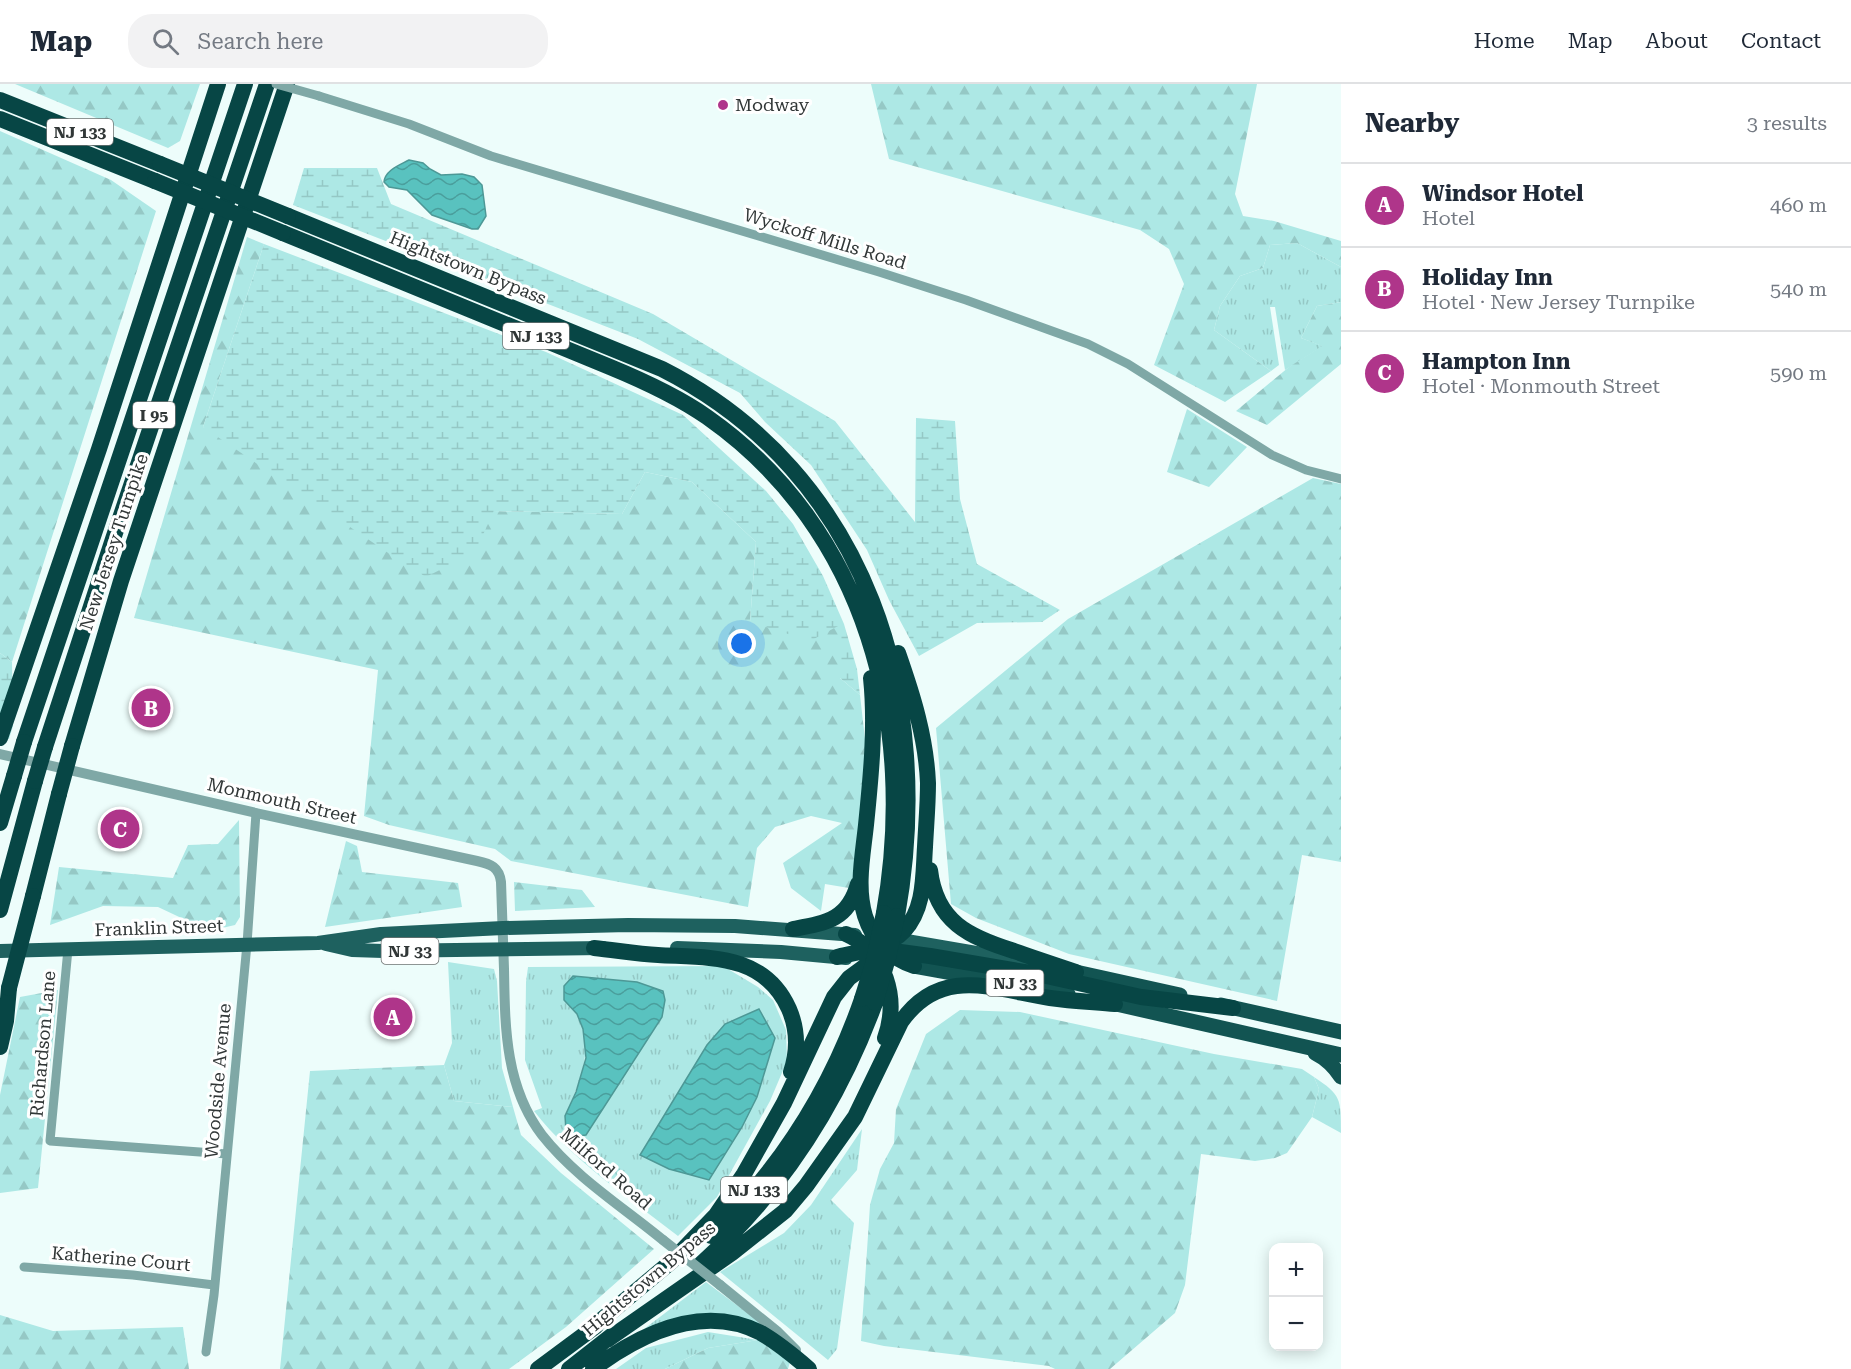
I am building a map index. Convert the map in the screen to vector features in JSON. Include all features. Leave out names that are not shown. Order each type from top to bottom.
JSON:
[{"type":"highway","name":"I 95","points":[[1,734],[99,449],[218,84]]},
{"type":"highway","name":"New Jersey Turnpike","points":[[0,823],[24,742],[245,84]]},
{"type":"highway","name":"New Jersey Turnpike","points":[[2,903],[45,747],[267,84]]},
{"type":"highway","name":"New Jersey Turnpike","points":[[0,1018],[72,746],[121,581],[287,84]]},
{"type":"highway","name":"Hightstown Bypass","points":[[0,100],[644,361],[697,389],[751,428],[789,465],[823,507],[857,566],[873,602],[883,634],[895,680],[903,731],[907,816],[904,867],[890,914]]},
{"type":"highway","name":"Hightstown Bypass","points":[[0,119],[617,369],[683,401],[737,440],[780,481],[821,535],[847,581],[873,650],[889,727],[894,821],[888,958],[814,1104],[783,1153],[757,1187],[730,1218],[689,1257],[538,1369]]},
{"type":"highway","points":[[857,566],[878,599],[915,703],[926,756],[929,865],[932,887],[938,901],[961,929],[983,941],[1076,972]]},
{"type":"highway","points":[[833,1148],[868,1079],[889,1024],[890,995],[879,950],[863,908],[861,874],[871,770],[873,695],[867,655],[847,581]]},
{"type":"highway","points":[[587,1332],[687,1247],[716,1215],[744,1174],[791,1089],[834,997],[849,978],[879,950],[903,932],[910,923],[921,897],[927,812]]},
{"type":"highway","points":[[793,929],[824,923],[842,914],[855,896],[861,874]]},
{"type":"highway","points":[[846,934],[914,966]]},
{"type":"highway","points":[[594,948],[731,960],[764,978],[784,999],[796,1031],[794,1065],[744,1174]]},
{"type":"highway","points":[[837,957],[879,950],[908,953],[999,967],[1141,997],[1233,1008]]},
{"type":"highway","name":"NJ 33","points":[[914,966],[1038,987],[1341,1055]]},
{"type":"highway","name":"NJ 33","points":[[1076,972],[1341,1032]]},
{"type":"highway","points":[[607,1340],[667,1300],[772,1223],[806,1186],[855,1117],[901,1022],[911,1009],[929,994],[953,986],[978,985],[1051,998],[1115,1004]]},
{"type":"highway","points":[[0,1047],[6,1022],[9,988]]},
{"type":"highway","name":"Hightstown Bypass","points":[[569,1369],[709,1257],[770,1193],[802,1149],[852,1061],[868,1001]]},
{"type":"highway","points":[[1299,1045],[1325,1058],[1335,1067],[1341,1077]]},
{"type":"highway","points":[[593,1369],[621,1348],[643,1337],[681,1324],[706,1321],[739,1325],[760,1333],[810,1369]]},
{"type":"main road","name":"NJ 33","points":[[318,943],[381,934],[502,928],[681,924],[846,934]]},
{"type":"main road","name":"NJ 33","points":[[318,943],[352,950],[594,948],[728,950],[837,957]]},
{"type":"main road","name":"Franklin Street","points":[[0,951],[318,943]]},
{"type":"main road","name":"NJ 33","points":[[879,950],[987,954],[1076,972]]},
{"type":"street","name":"Wyckoff Mills Road","points":[[276,84],[409,124],[491,156],[879,272],[966,300],[1088,344],[1128,364],[1272,455],[1306,470],[1341,479]]},
{"type":"street","name":"Monmouth Street","points":[[0,754],[489,864],[495,867],[500,874],[502,928]]},
{"type":"street","name":"Woodside Avenue","points":[[206,1352],[247,944],[256,813]]},
{"type":"street","name":"Milford Road","points":[[502,928],[507,1049],[516,1084],[531,1117],[543,1136],[567,1162],[786,1340],[810,1369]]},
{"type":"street","name":"Richardson Lane","points":[[68,949],[50,1141],[227,1154]]},
{"type":"street","name":"Katherine Court","points":[[24,1267],[133,1275],[214,1285]]},
{"type":"green space","points":[[15,84],[200,84],[180,141],[168,148]]},
{"type":"green space","points":[[871,84],[1257,84],[1235,194],[1243,216],[1274,221],[1341,241],[1341,267],[1297,243],[1270,245],[1263,268],[1240,276],[1220,306],[1214,330],[1271,371],[1225,402],[1154,365],[1184,284],[1169,249],[1140,230],[889,159]]},
{"type":"green space","points":[[0,131],[111,180],[156,211],[12,662],[0,653]]},
{"type":"green space","points":[[304,168],[377,168],[391,204],[653,314],[835,421],[915,522],[916,418],[955,421],[960,499],[977,564],[1060,610],[1042,622],[977,623],[919,656],[889,600],[867,550],[811,465],[765,422],[740,393],[638,339],[293,205]]},
{"type":"green space","points":[[247,237],[264,244],[203,427],[494,511],[622,514],[645,472],[692,482],[756,542],[750,622],[840,625],[840,678],[860,695],[867,757],[855,889],[825,884],[821,911],[791,888],[783,863],[842,823],[811,816],[775,827],[757,848],[748,907],[511,861],[495,849],[389,825],[364,816],[378,670],[134,618]]},
{"type":"green space","points":[[1297,243],[1341,267],[1341,302],[1317,306],[1301,338],[1323,346],[1285,370],[1275,307],[1270,307],[1279,365],[1271,371],[1214,330],[1220,306],[1240,276],[1263,268],[1270,245]]},
{"type":"green space","points":[[264,244],[546,352],[683,415],[766,491],[793,524],[823,576],[844,624],[857,669],[860,695],[840,678],[840,625],[810,641],[750,622],[756,542],[692,482],[645,472],[622,514],[494,511],[475,552],[426,577],[203,427]]},
{"type":"green space","points":[[1341,302],[1341,364],[1267,425],[1236,411],[1289,367],[1322,346],[1301,338],[1317,306]]},
{"type":"green space","points":[[1187,409],[1247,447],[1209,487],[1167,472]]},
{"type":"green space","points":[[1313,478],[1341,484],[1341,862],[1302,855],[1277,1001],[1069,954],[976,918],[951,904],[936,728],[1068,619]]},
{"type":"green space","points":[[0,653],[12,662],[13,726],[9,739],[0,737]]},
{"type":"green space","points":[[239,820],[240,917],[235,925],[209,931],[158,907],[103,906],[50,925],[59,867],[173,878],[188,845],[218,844]]},
{"type":"green space","points":[[346,841],[357,846],[362,872],[458,883],[462,907],[325,927]]},
{"type":"green space","points":[[514,882],[582,890],[595,907],[515,911]]},
{"type":"green space","points":[[448,962],[494,969],[497,981],[502,1068],[513,1107],[454,1101],[444,1065],[452,1043]]},
{"type":"green space","points":[[723,966],[758,987],[773,1000],[786,1030],[787,1061],[770,1101],[717,1197],[678,1236],[584,1162],[549,1129],[534,1111],[542,1108],[525,1060],[528,967]],"holes":[[[573,976],[637,982],[565,1116],[580,1079],[585,1052],[583,1026],[577,1014],[564,1000],[564,986]],[[738,1019],[749,1112],[720,1162],[725,1024]]]},
{"type":"green space","points":[[58,990],[38,1188],[0,1193],[0,1095],[20,997]]},
{"type":"green space","points":[[960,1010],[1020,1012],[1214,1054],[1302,1069],[1314,1077],[1319,1089],[1312,1117],[1287,1153],[1275,1158],[1255,1161],[1201,1154],[1185,1285],[1175,1313],[1110,1369],[1055,1369],[1049,1366],[884,1346],[861,1341],[870,1205],[880,1169],[894,1143],[896,1109],[926,1034]]},
{"type":"green space","points":[[444,1065],[454,1101],[513,1107],[521,1135],[561,1173],[654,1249],[566,1327],[509,1369],[280,1369],[310,1071]]},
{"type":"green space","points":[[1314,1077],[1330,1088],[1338,1099],[1341,1112],[1341,1133],[1312,1117],[1319,1089]]},
{"type":"green space","points":[[862,1129],[857,1170],[831,1200],[854,1223],[837,1349],[828,1360],[720,1272],[784,1233],[811,1205]]},
{"type":"green space","points":[[706,1282],[762,1324],[644,1329]]},
{"type":"green space","points":[[0,1315],[53,1331],[183,1327],[189,1369],[0,1369]]},
{"type":"green space","points":[[708,1332],[758,1340],[708,1348],[665,1369],[616,1369],[646,1348]]},
{"type":"green space","points":[[758,1340],[790,1362],[788,1369],[665,1369],[708,1348]]},
{"type":"water","points":[[409,160],[423,163],[441,175],[462,174],[474,177],[482,185],[486,216],[478,229],[432,215],[407,190],[389,187],[384,182],[390,171]]},
{"type":"water","points":[[573,976],[637,982],[663,991],[665,1000],[662,1017],[586,1135],[578,1136],[566,1130],[565,1116],[576,1092],[586,1058],[583,1029],[577,1014],[564,1000],[564,986]]},
{"type":"water","points":[[759,1009],[775,1038],[757,1097],[742,1127],[709,1180],[669,1169],[640,1155],[707,1045],[725,1024]]},
{"type":"place","name":"Modway","points":[[723,105]]},
{"type":"place","name":"Holiday Inn","points":[[151,708]]},
{"type":"place","name":"Hampton Inn","points":[[120,829]]},
{"type":"place","name":"Windsor Hotel","points":[[393,1017]]}]
